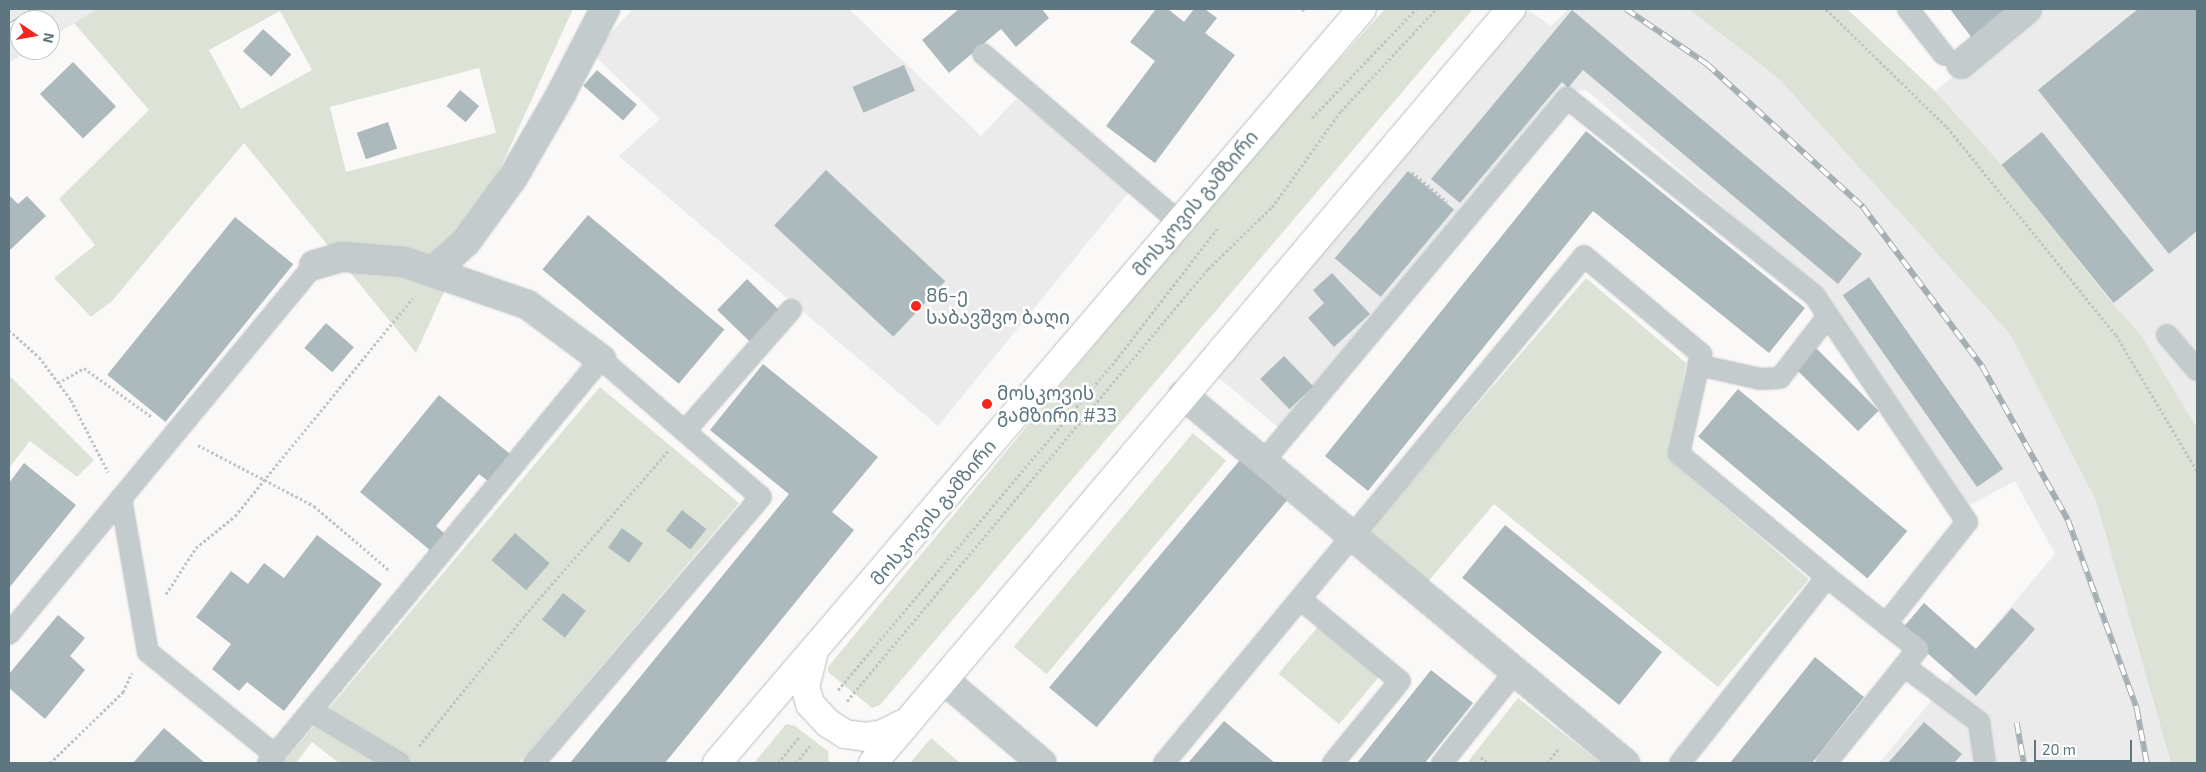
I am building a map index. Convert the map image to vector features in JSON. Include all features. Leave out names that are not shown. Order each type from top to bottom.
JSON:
[{"type":"main road","name":"მოსკოვის გამზირი","points":[[717,763],[813,654],[1362,9]]},
{"type":"main road","points":[[873,763],[1511,9]]},
{"type":"main road","points":[[813,654],[806,686],[810,704],[823,719],[845,734],[866,737],[883,734],[911,719]]},
{"type":"street","points":[[434,272],[466,242],[512,179],[561,94],[605,9]]},
{"type":"street","points":[[1953,60],[2027,9]]},
{"type":"street","points":[[314,265],[342,257],[404,262],[528,305],[601,359]]},
{"type":"street","points":[[1183,395],[1625,763]]},
{"type":"street","points":[[944,680],[1042,763]]},
{"type":"lane","points":[[1908,9],[1953,60]]},
{"type":"lane","points":[[983,54],[1179,222]]},
{"type":"lane","points":[[1263,462],[1567,98],[1814,295],[1967,522],[1886,624]]},
{"type":"lane","points":[[1164,763],[1584,256],[1701,354],[1679,454],[1827,577],[1918,649],[1826,763]]},
{"type":"lane","points":[[9,634],[314,265]]},
{"type":"lane","points":[[685,431],[791,310]]},
{"type":"lane","points":[[1698,365],[1760,379],[1780,378],[1828,316]]},
{"type":"lane","points":[[2167,335],[2197,370]]},
{"type":"lane","points":[[121,498],[148,652],[272,759],[601,359],[761,497],[534,763]]},
{"type":"lane","points":[[1680,763],[1827,577]]},
{"type":"lane","points":[[1300,599],[1400,680],[1333,763]]},
{"type":"lane","points":[[1904,666],[1979,722],[1985,763]]},
{"type":"lane","points":[[1442,763],[1515,672]]},
{"type":"lane","points":[[311,711],[399,763]]},
{"type":"path","points":[[1308,122],[1416,9]]},
{"type":"path","points":[[778,763],[823,719],[1208,269],[1272,207],[1340,112],[1436,9]]},
{"type":"path","points":[[1826,9],[1947,126],[2116,335],[2197,471]]},
{"type":"path","points":[[1406,166],[1466,218]]},
{"type":"path","points":[[796,763],[823,719],[1112,365],[1220,226]]},
{"type":"path","points":[[164,598],[196,548],[235,516],[434,272]]},
{"type":"path","points":[[9,330],[39,357],[71,400],[121,498]]},
{"type":"path","points":[[58,383],[84,368],[174,433],[314,506],[412,590]]},
{"type":"path","points":[[417,748],[525,615],[685,431]]},
{"type":"path","points":[[50,763],[123,692],[146,643]]},
{"type":"shaded area","points":[[9,9],[98,9],[60,32],[60,10],[10,10],[10,60],[14,60],[9,63]]},
{"type":"shaded area","points":[[98,9],[573,9],[416,353],[244,143],[112,301],[91,317],[54,278],[95,245],[59,199],[149,110],[74,23]],"holes":[[[280,11],[312,70],[241,109],[209,50]],[[479,68],[496,133],[346,172],[330,107]]]},
{"type":"shaded area","name":"86-ე საბავშვო ბაღი","points":[[633,9],[849,9],[981,136],[1016,99],[1133,187],[938,426],[619,156],[660,119],[592,53]]},
{"type":"shaded area","points":[[1385,9],[1473,9],[880,705],[872,708],[828,672],[828,667],[1238,171]]},
{"type":"shaded area","points":[[1568,9],[1689,9],[1779,79],[2010,334],[2096,501],[2171,763],[1879,763],[2055,554],[2015,481],[1970,505],[1826,295],[1586,90],[1561,93],[1279,428],[1212,372],[1528,10],[1551,26]]},
{"type":"shaded area","points":[[1689,9],[1847,9],[1935,91],[2001,164],[2112,303],[2141,335],[2197,428],[2197,763],[2171,763],[2096,501],[2010,334],[1779,79]]},
{"type":"shaded area","points":[[2036,9],[2197,9],[2197,428],[2141,335],[2112,303],[2001,164],[1935,91]]},
{"type":"shaded area","points":[[1586,278],[1686,363],[1669,460],[1809,579],[1718,687],[1494,504],[1426,584],[1368,531]]},
{"type":"shaded area","points":[[9,375],[94,460],[77,477],[30,441],[9,468]]},
{"type":"shaded area","points":[[600,387],[739,503],[519,763],[339,763],[312,742],[296,763],[283,763]]},
{"type":"shaded area","points":[[1193,433],[1226,461],[1047,674],[1014,647]]},
{"type":"shaded area","points":[[1321,623],[1382,674],[1339,724],[1279,674]]},
{"type":"shaded area","points":[[1518,698],[1601,763],[1467,763]]},
{"type":"shaded area","points":[[786,724],[795,726],[828,751],[829,763],[754,763]]},
{"type":"shaded area","points":[[931,738],[960,763],[910,763]]},
{"type":"building","points":[[959,9],[1042,9],[1049,18],[1016,47],[1001,29],[949,73],[922,40]]},
{"type":"building","points":[[1156,9],[1168,9],[1184,22],[1194,9],[1205,9],[1217,18],[1205,33],[1235,55],[1155,163],[1106,126],[1155,61],[1130,42]]},
{"type":"building","points":[[1950,9],[2010,9],[1972,38]]},
{"type":"building","points":[[2138,9],[2197,9],[2197,231],[2169,254],[2038,90]]},
{"type":"building","points":[[1572,10],[1862,254],[1838,284],[1583,70],[1568,88],[1562,82],[1460,203],[1431,179]]},
{"type":"building","points":[[263,29],[291,54],[271,77],[243,51]]},
{"type":"building","points":[[73,62],[116,107],[83,139],[40,94]]},
{"type":"building","points":[[904,65],[915,91],[863,113],[852,87]]},
{"type":"building","points":[[597,70],[637,105],[623,121],[583,86]]},
{"type":"building","points":[[460,90],[479,106],[466,122],[447,106]]},
{"type":"building","points":[[388,122],[397,148],[366,159],[357,133]]},
{"type":"building","points":[[1586,131],[1805,308],[1769,353],[1593,211],[1368,491],[1325,456]]},
{"type":"building","points":[[2042,132],[2154,270],[2114,303],[2002,165]]},
{"type":"building","points":[[826,170],[945,281],[893,337],[774,226]]},
{"type":"building","points":[[1408,171],[1454,210],[1381,297],[1335,258]]},
{"type":"building","points":[[9,195],[18,204],[27,196],[46,216],[9,251]]},
{"type":"building","points":[[588,215],[724,329],[679,384],[542,269]]},
{"type":"building","points":[[235,217],[293,264],[166,422],[107,375]]},
{"type":"building","points":[[1332,273],[1370,314],[1334,347],[1308,318],[1324,303],[1313,290]]},
{"type":"building","points":[[1869,277],[2003,469],[1977,487],[1843,295]]},
{"type":"building","points":[[747,279],[779,310],[749,341],[717,310]]},
{"type":"building","points":[[326,323],[354,347],[332,372],[304,348]]},
{"type":"building","points":[[1815,347],[1879,411],[1858,431],[1794,368]]},
{"type":"building","points":[[1284,356],[1313,386],[1289,409],[1260,379]]},
{"type":"building","points":[[763,364],[878,457],[832,512],[854,530],[665,763],[570,763],[789,494],[710,430]]},
{"type":"building","points":[[1738,389],[1907,531],[1867,579],[1698,436]]},
{"type":"building","points":[[439,395],[510,454],[488,481],[479,474],[436,526],[445,534],[431,551],[360,492]]},
{"type":"building","points":[[1240,460],[1287,500],[1097,727],[1049,688]]},
{"type":"building","points":[[24,463],[76,505],[9,588],[9,483]]},
{"type":"building","points":[[682,510],[706,529],[690,550],[666,530]]},
{"type":"building","points":[[1505,525],[1662,652],[1619,705],[1462,578]]},
{"type":"building","points":[[622,528],[643,543],[629,563],[608,547]]},
{"type":"building","points":[[515,533],[550,563],[526,590],[491,560]]},
{"type":"building","points":[[317,535],[382,584],[284,711],[247,682],[239,691],[212,669],[231,644],[196,617],[231,571],[248,584],[264,563],[284,578]]},
{"type":"building","points":[[563,593],[586,611],[565,638],[542,620]]},
{"type":"building","points":[[1924,603],[1976,649],[2012,608],[2035,629],[1976,696],[1901,630]]},
{"type":"building","points":[[58,615],[85,638],[70,656],[85,670],[45,719],[9,688],[9,674]]},
{"type":"building","points":[[1815,657],[1864,697],[1812,763],[1730,763]]},
{"type":"building","points":[[1431,670],[1473,703],[1425,763],[1357,763]]},
{"type":"building","points":[[1224,721],[1275,763],[1188,763]]},
{"type":"building","points":[[1924,722],[1962,754],[1954,763],[1888,763]]},
{"type":"building","points":[[164,728],[205,763],[133,763]]},
{"type":"railway","points":[[9,26],[37,9]]},
{"type":"railway","points":[[1626,9],[1707,64],[1863,207],[1982,366],[2068,520],[2137,709],[2147,763]]},
{"type":"railway","points":[[2017,723],[2024,763]]},
{"type":"place","name":"86-ე საბავშვო ბაღი","points":[[916,306]]},
{"type":"place","name":"მოსკოვის გამზირი #33","points":[[987,404]]}]
